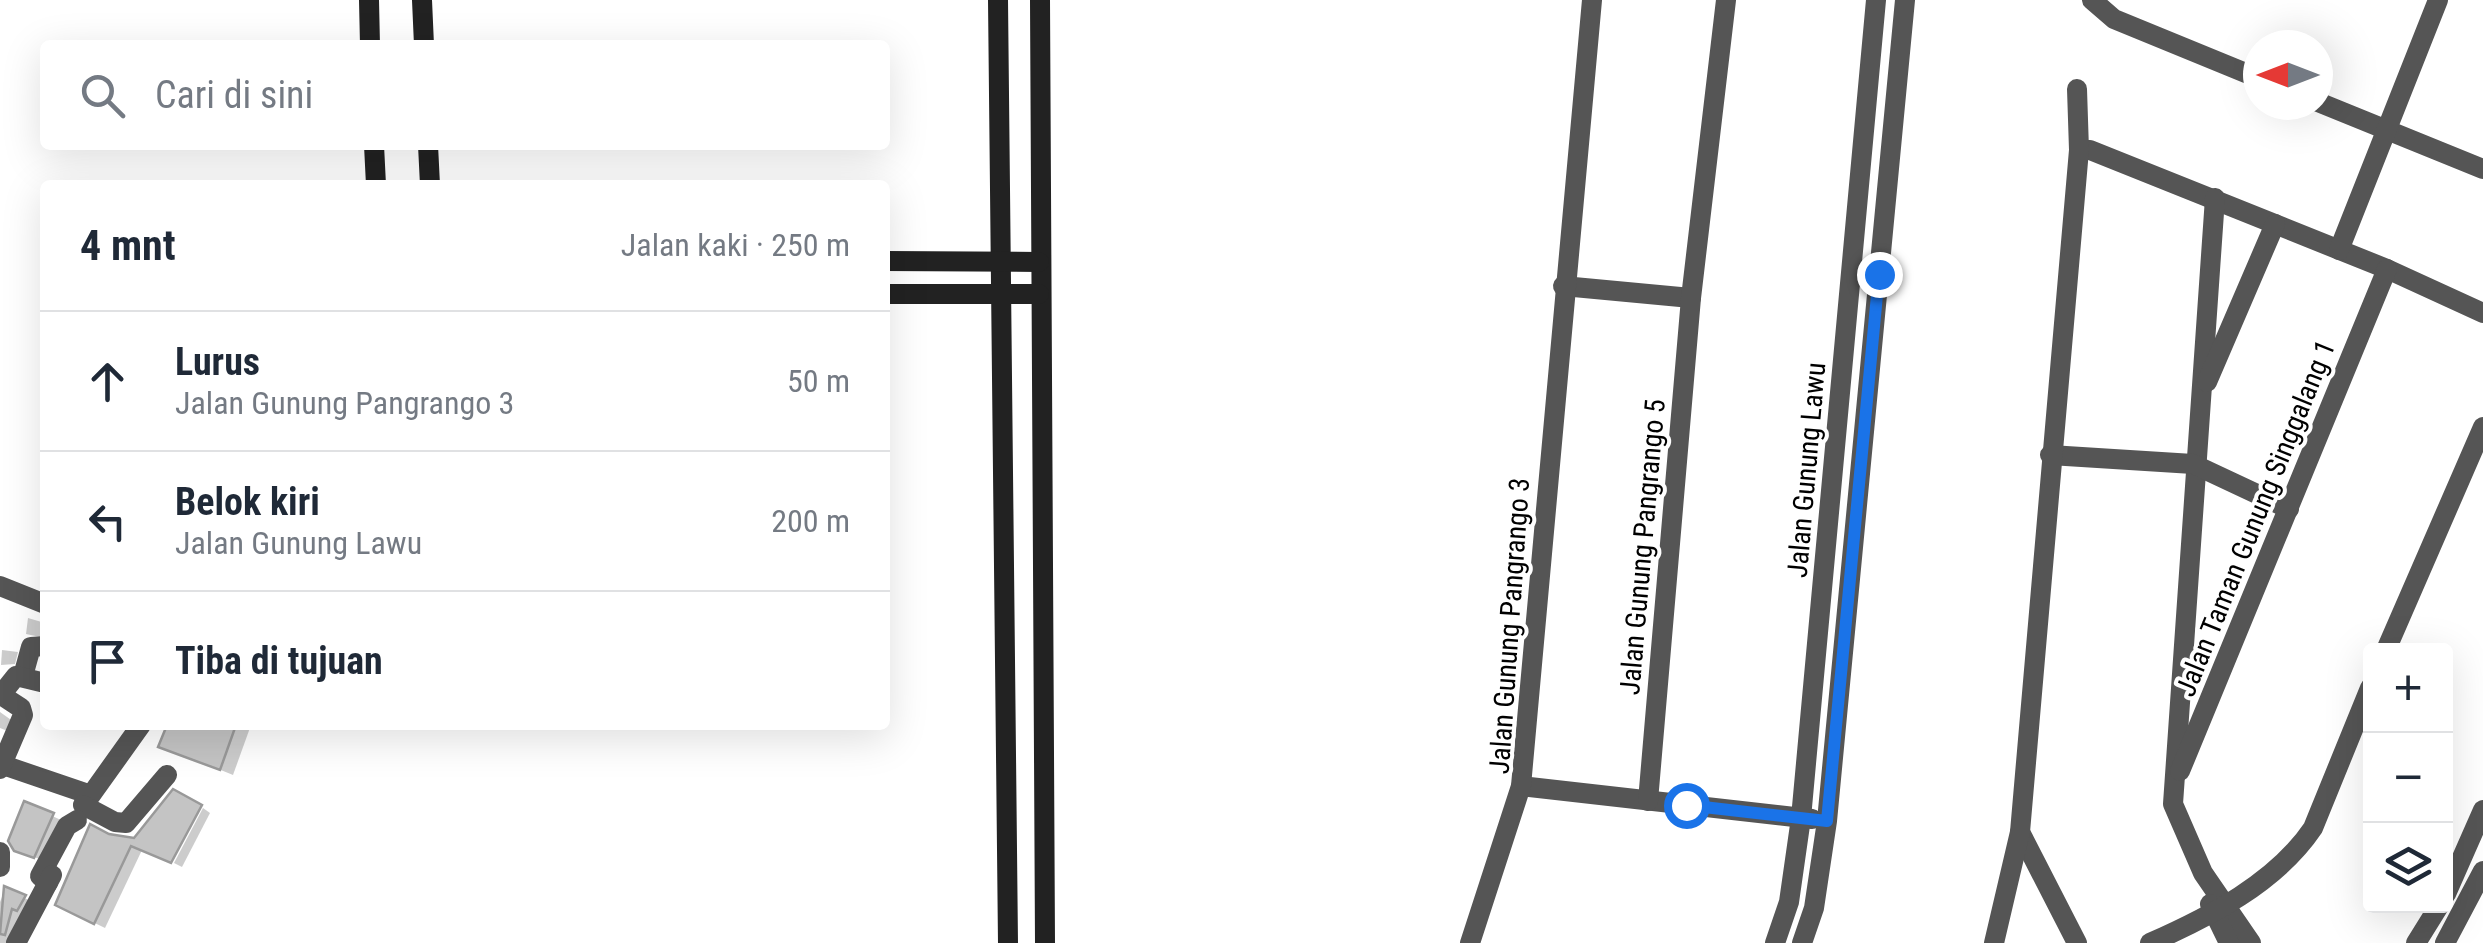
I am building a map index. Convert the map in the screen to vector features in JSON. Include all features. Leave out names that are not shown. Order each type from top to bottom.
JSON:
[{"type":"street","points":[[369,0],[370,40]]},
{"type":"street","points":[[422,0],[424,40]]},
{"type":"street","points":[[998,0],[998,295],[1008,943]]},
{"type":"street","points":[[1040,0],[1045,943]]},
{"type":"street","name":"Jalan Gunung Pangrango 3","points":[[1592,0],[1520,786],[1827,821]]},
{"type":"street","name":"Jalan Gunung Pangrango 5","points":[[1648,801],[1692,298],[1726,0]]},
{"type":"street","name":"Jalan Gunung Lawu","points":[[1774,943],[1789,902],[1801,818],[1876,0]]},
{"type":"street","name":"Jalan Gunung Lawu","points":[[1802,943],[1814,908],[1827,821],[1905,0]]},
{"type":"street","points":[[2092,0],[2114,19],[2243,72]]},
{"type":"street","points":[[2338,250],[2438,0]]},
{"type":"street","points":[[1994,943],[2020,832],[2079,150],[2078,89]]},
{"type":"street","points":[[2333,108],[2483,170]]},
{"type":"street","points":[[374,150],[376,180]]},
{"type":"street","points":[[428,150],[430,180]]},
{"type":"street","points":[[2079,150],[2090,150],[2215,198],[2483,313]]},
{"type":"street","points":[[2215,198],[2173,788],[2178,818],[2220,909],[2229,943]]},
{"type":"street","points":[[2199,400],[2276,224]]},
{"type":"street","points":[[890,261],[1039,262]]},
{"type":"street","name":"Jalan Taman Gunung Singgalang 1","points":[[2173,788],[2388,269]]},
{"type":"street","points":[[1563,286],[1692,298]]},
{"type":"street","points":[[890,294],[1039,294]]},
{"type":"street","points":[[2389,643],[2483,428]]},
{"type":"street","points":[[2050,455],[2194,464],[2288,509]]},
{"type":"street","points":[[0,586],[40,602]]},
{"type":"street","points":[[24,676],[31,646],[40,646]]},
{"type":"street","points":[[40,681],[12,677],[4,691],[4,697],[21,708],[23,715],[0,766],[82,812],[114,822],[128,822],[167,775]]},
{"type":"street","points":[[2150,943],[2220,909],[2287,859],[2313,828],[2363,705]]},
{"type":"street","points":[[16,943],[50,879],[40,876],[67,826],[82,812],[138,730]]},
{"type":"street","points":[[1470,943],[1520,786]]},
{"type":"street","points":[[2446,943],[2477,863],[2483,810]]},
{"type":"street","points":[[2020,832],[2077,943]]},
{"type":"street","points":[[0,852],[0,867]]},
{"type":"street","points":[[2453,887],[2477,863]]},
{"type":"street","points":[[2220,909],[2251,943]]},
{"type":"street","points":[[2416,943],[2435,913]]},
{"type":"building","points":[[165,730],[234,730],[220,770],[158,747]]},
{"type":"building","points":[[173,789],[202,805],[171,863],[131,846],[94,924],[55,905],[90,824],[109,834],[134,838]]},
{"type":"building","points":[[24,801],[54,813],[34,858],[14,851],[8,841]]},
{"type":"building","points":[[4,886],[26,895],[17,911],[12,909],[5,935],[0,934]]},
{"type":"route","points":[[1686,805],[1827,821],[1879,274]]}]
